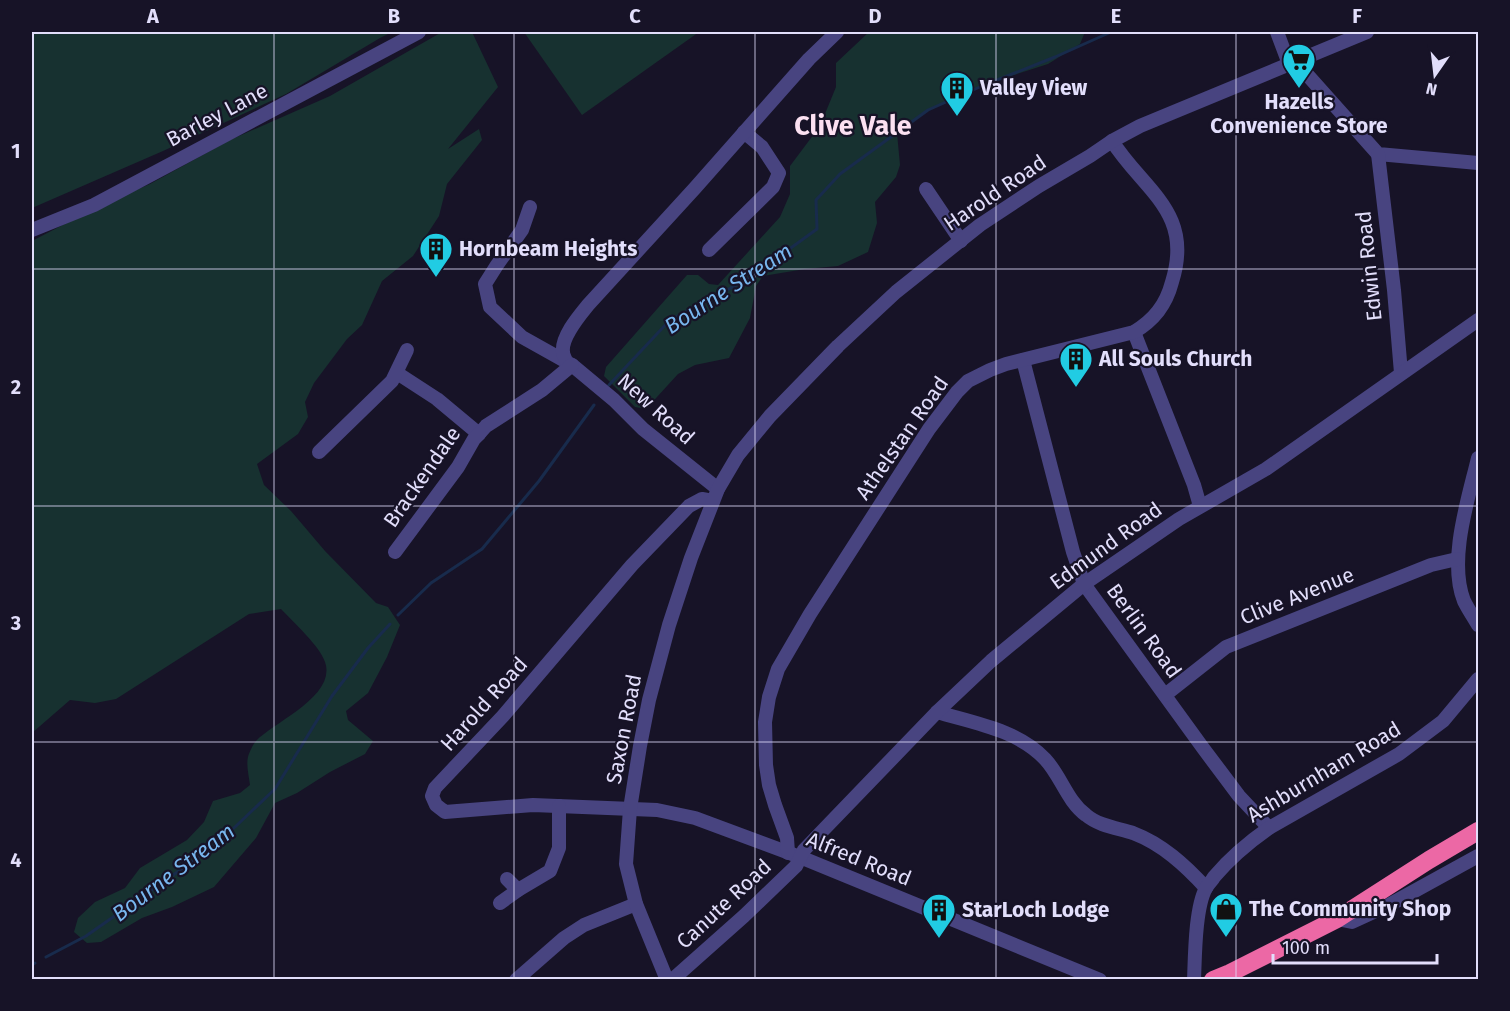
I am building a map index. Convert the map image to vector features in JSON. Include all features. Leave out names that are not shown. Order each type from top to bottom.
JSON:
[{"type":"highway","points":[[1213,980],[1337,919],[1428,860],[1479,831]]},
{"type":"street","name":"Barley Lane","points":[[32,230],[94,205],[419,32]]},
{"type":"street","points":[[569,363],[562,351],[565,338],[574,322],[809,59],[837,32]]},
{"type":"street","points":[[1277,32],[1292,63],[1378,154],[1479,163]]},
{"type":"street","name":"Harold Road","points":[[630,809],[533,806],[445,812],[436,805],[432,796],[435,788],[502,716],[632,565],[689,506],[716,495],[738,455],[770,416],[837,346],[896,292],[980,225],[1112,141],[1168,113],[1367,32]]},
{"type":"street","points":[[709,250],[773,187],[778,172],[762,147],[744,132]]},
{"type":"street","name":"Athelstan Road","points":[[794,855],[769,785],[765,722],[769,697],[778,669],[810,614],[929,429],[968,381],[990,370],[1023,360],[1134,332],[1147,324],[1161,307],[1170,289],[1178,255],[1170,216],[1161,200],[1112,141]]},
{"type":"street","name":"Edwin Road","points":[[1378,154],[1401,374]]},
{"type":"street","points":[[926,189],[961,241]]},
{"type":"street","name":"New Road","points":[[530,207],[522,230],[485,284],[490,307],[522,337],[569,363],[614,400],[716,495]]},
{"type":"street","name":"Edmund Road","points":[[794,855],[804,850],[937,712],[991,661],[1084,584],[1200,506],[1266,469],[1479,320]]},
{"type":"street","points":[[1134,332],[1194,485],[1200,506]]},
{"type":"street","points":[[319,452],[392,381],[407,350]]},
{"type":"street","name":"Berlin Road","points":[[1023,360],[1073,552],[1084,584],[1239,796],[1269,828]]},
{"type":"street","name":"Brackendale","points":[[395,552],[458,467],[478,434],[486,426],[542,390],[569,363]]},
{"type":"street","points":[[397,374],[437,399],[478,434]]},
{"type":"street","points":[[1479,458],[1458,544],[1457,560],[1464,601],[1479,625]]},
{"type":"street","name":"Saxon Road","points":[[667,980],[636,904],[626,864],[630,809],[649,700],[669,625],[691,558],[716,495]]},
{"type":"street","name":"Clive Avenue","points":[[1165,695],[1226,648],[1431,565],[1457,560]]},
{"type":"street","name":"Ashburnham Road","points":[[1194,980],[1200,906],[1206,888],[1225,865],[1269,828],[1399,754],[1443,721],[1479,679]]},
{"type":"street","points":[[937,712],[999,731],[1029,746],[1045,759],[1074,803],[1086,815],[1099,823],[1134,834],[1167,851],[1206,888]]},
{"type":"street","points":[[500,903],[550,871],[559,848],[559,807]]},
{"type":"street","name":"Alfred Road","points":[[630,809],[657,810],[695,818],[794,855],[1100,980]]},
{"type":"street","name":"Canute Road","points":[[672,980],[796,866],[794,855]]},
{"type":"street","points":[[1337,919],[1352,922],[1389,905],[1479,856]]},
{"type":"street","points":[[507,879],[518,890]]},
{"type":"street","points":[[516,980],[564,938],[584,925],[636,904]]},
{"type":"green space","points":[[32,32],[392,32],[286,94],[32,208]]},
{"type":"green space","points":[[442,32],[472,32],[498,87],[448,149],[479,129],[482,140],[447,184],[439,216],[413,256],[382,281],[362,325],[347,339],[314,383],[305,402],[308,417],[298,434],[257,464],[264,485],[376,603],[388,607],[400,625],[387,657],[368,693],[346,711],[348,720],[373,741],[365,754],[275,803],[256,838],[214,887],[142,918],[101,942],[87,943],[74,932],[78,918],[95,902],[125,888],[140,868],[187,840],[204,822],[213,801],[240,793],[250,785],[247,760],[255,742],[313,697],[322,686],[326,674],[325,662],[318,649],[281,609],[249,614],[116,699],[95,703],[70,700],[32,733],[32,241],[101,205],[150,184],[230,140],[330,96]]},
{"type":"green space","points":[[524,32],[699,32],[582,115]]},
{"type":"green space","points":[[869,32],[1085,32],[1080,44],[1048,64],[983,85],[922,113],[897,133],[900,165],[896,177],[875,202],[877,223],[868,252],[838,266],[763,276],[756,286],[750,318],[729,358],[695,365],[678,374],[646,409],[635,407],[604,376],[606,367],[687,275],[698,275],[709,284],[718,285],[780,217],[790,194],[790,166],[820,126],[836,87],[836,63]]},
{"type":"waterway","name":"Bourne Stream","points":[[609,385],[670,320],[748,279],[817,229],[816,200],[840,174],[928,110],[1111,32]]},
{"type":"waterway","name":"Bourne Stream","points":[[398,615],[431,583],[482,549],[539,481],[594,405]]},
{"type":"waterway","name":"Bourne Stream","points":[[46,957],[86,936],[216,845],[275,789],[332,696],[368,648],[390,624]]},
{"type":"place","name":"Hazells Convenience Store","points":[[1299,89]]},
{"type":"place","name":"Valley View","points":[[957,117]]},
{"type":"place","name":"Hornbeam Heights","points":[[436,278]]},
{"type":"place","name":"All Souls Church","points":[[1076,388]]},
{"type":"place","name":"The Community Shop","points":[[1226,938]]},
{"type":"place","name":"StarLoch Lodge","points":[[939,939]]},
{"type":"district","name":"Clive Vale","points":[[853,126]]}]
